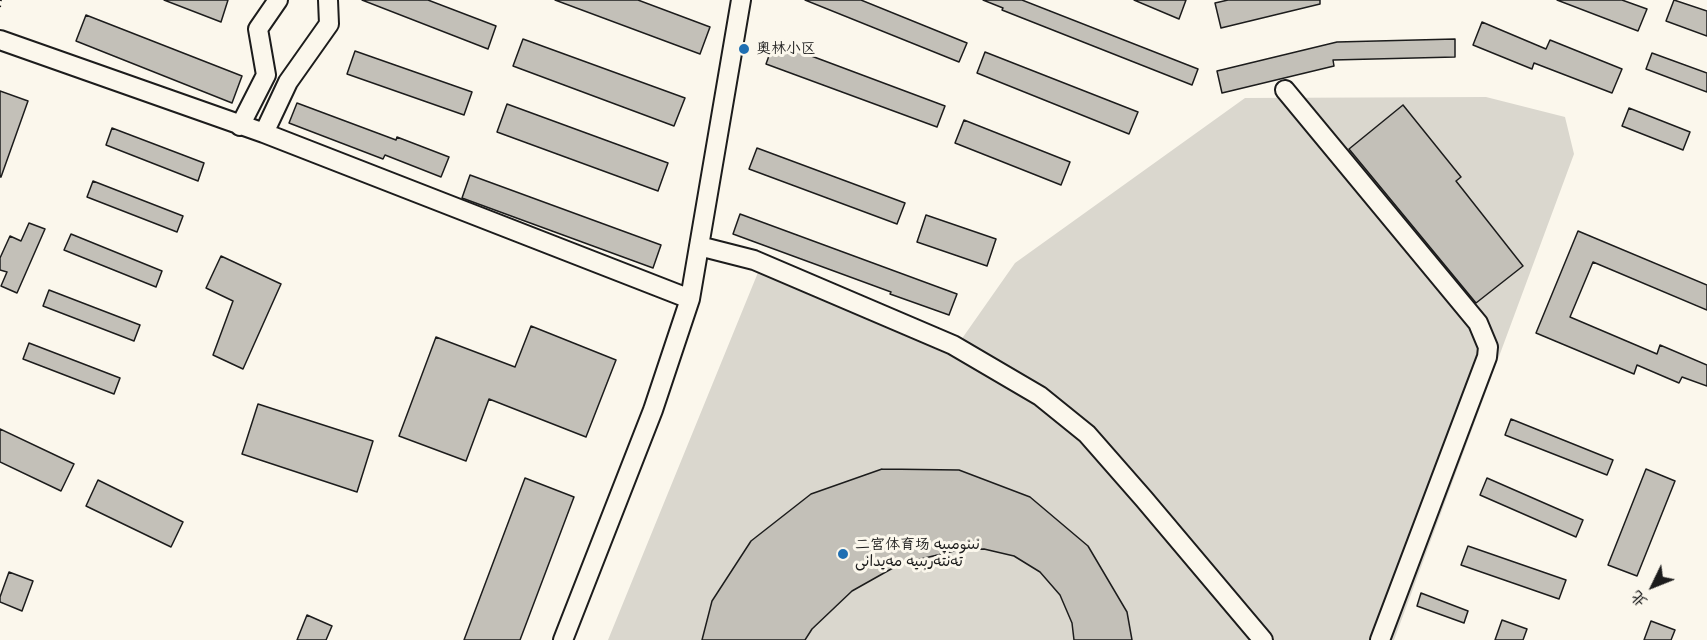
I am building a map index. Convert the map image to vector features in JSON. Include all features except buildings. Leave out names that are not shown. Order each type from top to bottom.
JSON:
[{"type":"street","points":[[240,126],[266,75],[258,29],[278,0]]},
{"type":"street","points":[[264,133],[288,82],[329,24],[328,0]]},
{"type":"street","points":[[563,640],[653,410],[690,299],[741,0]]},
{"type":"street","points":[[0,40],[264,133],[690,299]]},
{"type":"street","points":[[1285,90],[1478,323],[1488,347],[1487,357],[1380,640]]},
{"type":"street","points":[[699,246],[754,260],[953,345],[1040,396],[1087,434],[1263,640]]},
{"type":"path","points":[[0,7],[1,0]]},
{"type":"shaded area","points":[[1486,97],[1565,117],[1574,154],[1394,640],[608,640],[759,270],[961,340],[1015,263],[1245,98]]},
{"type":"place","name":"奥林小区","points":[[744,49]]},
{"type":"place","name":"二宫体育场 نىنومىيە تەنتەربىيە مەيدانى","points":[[843,554]]}]
